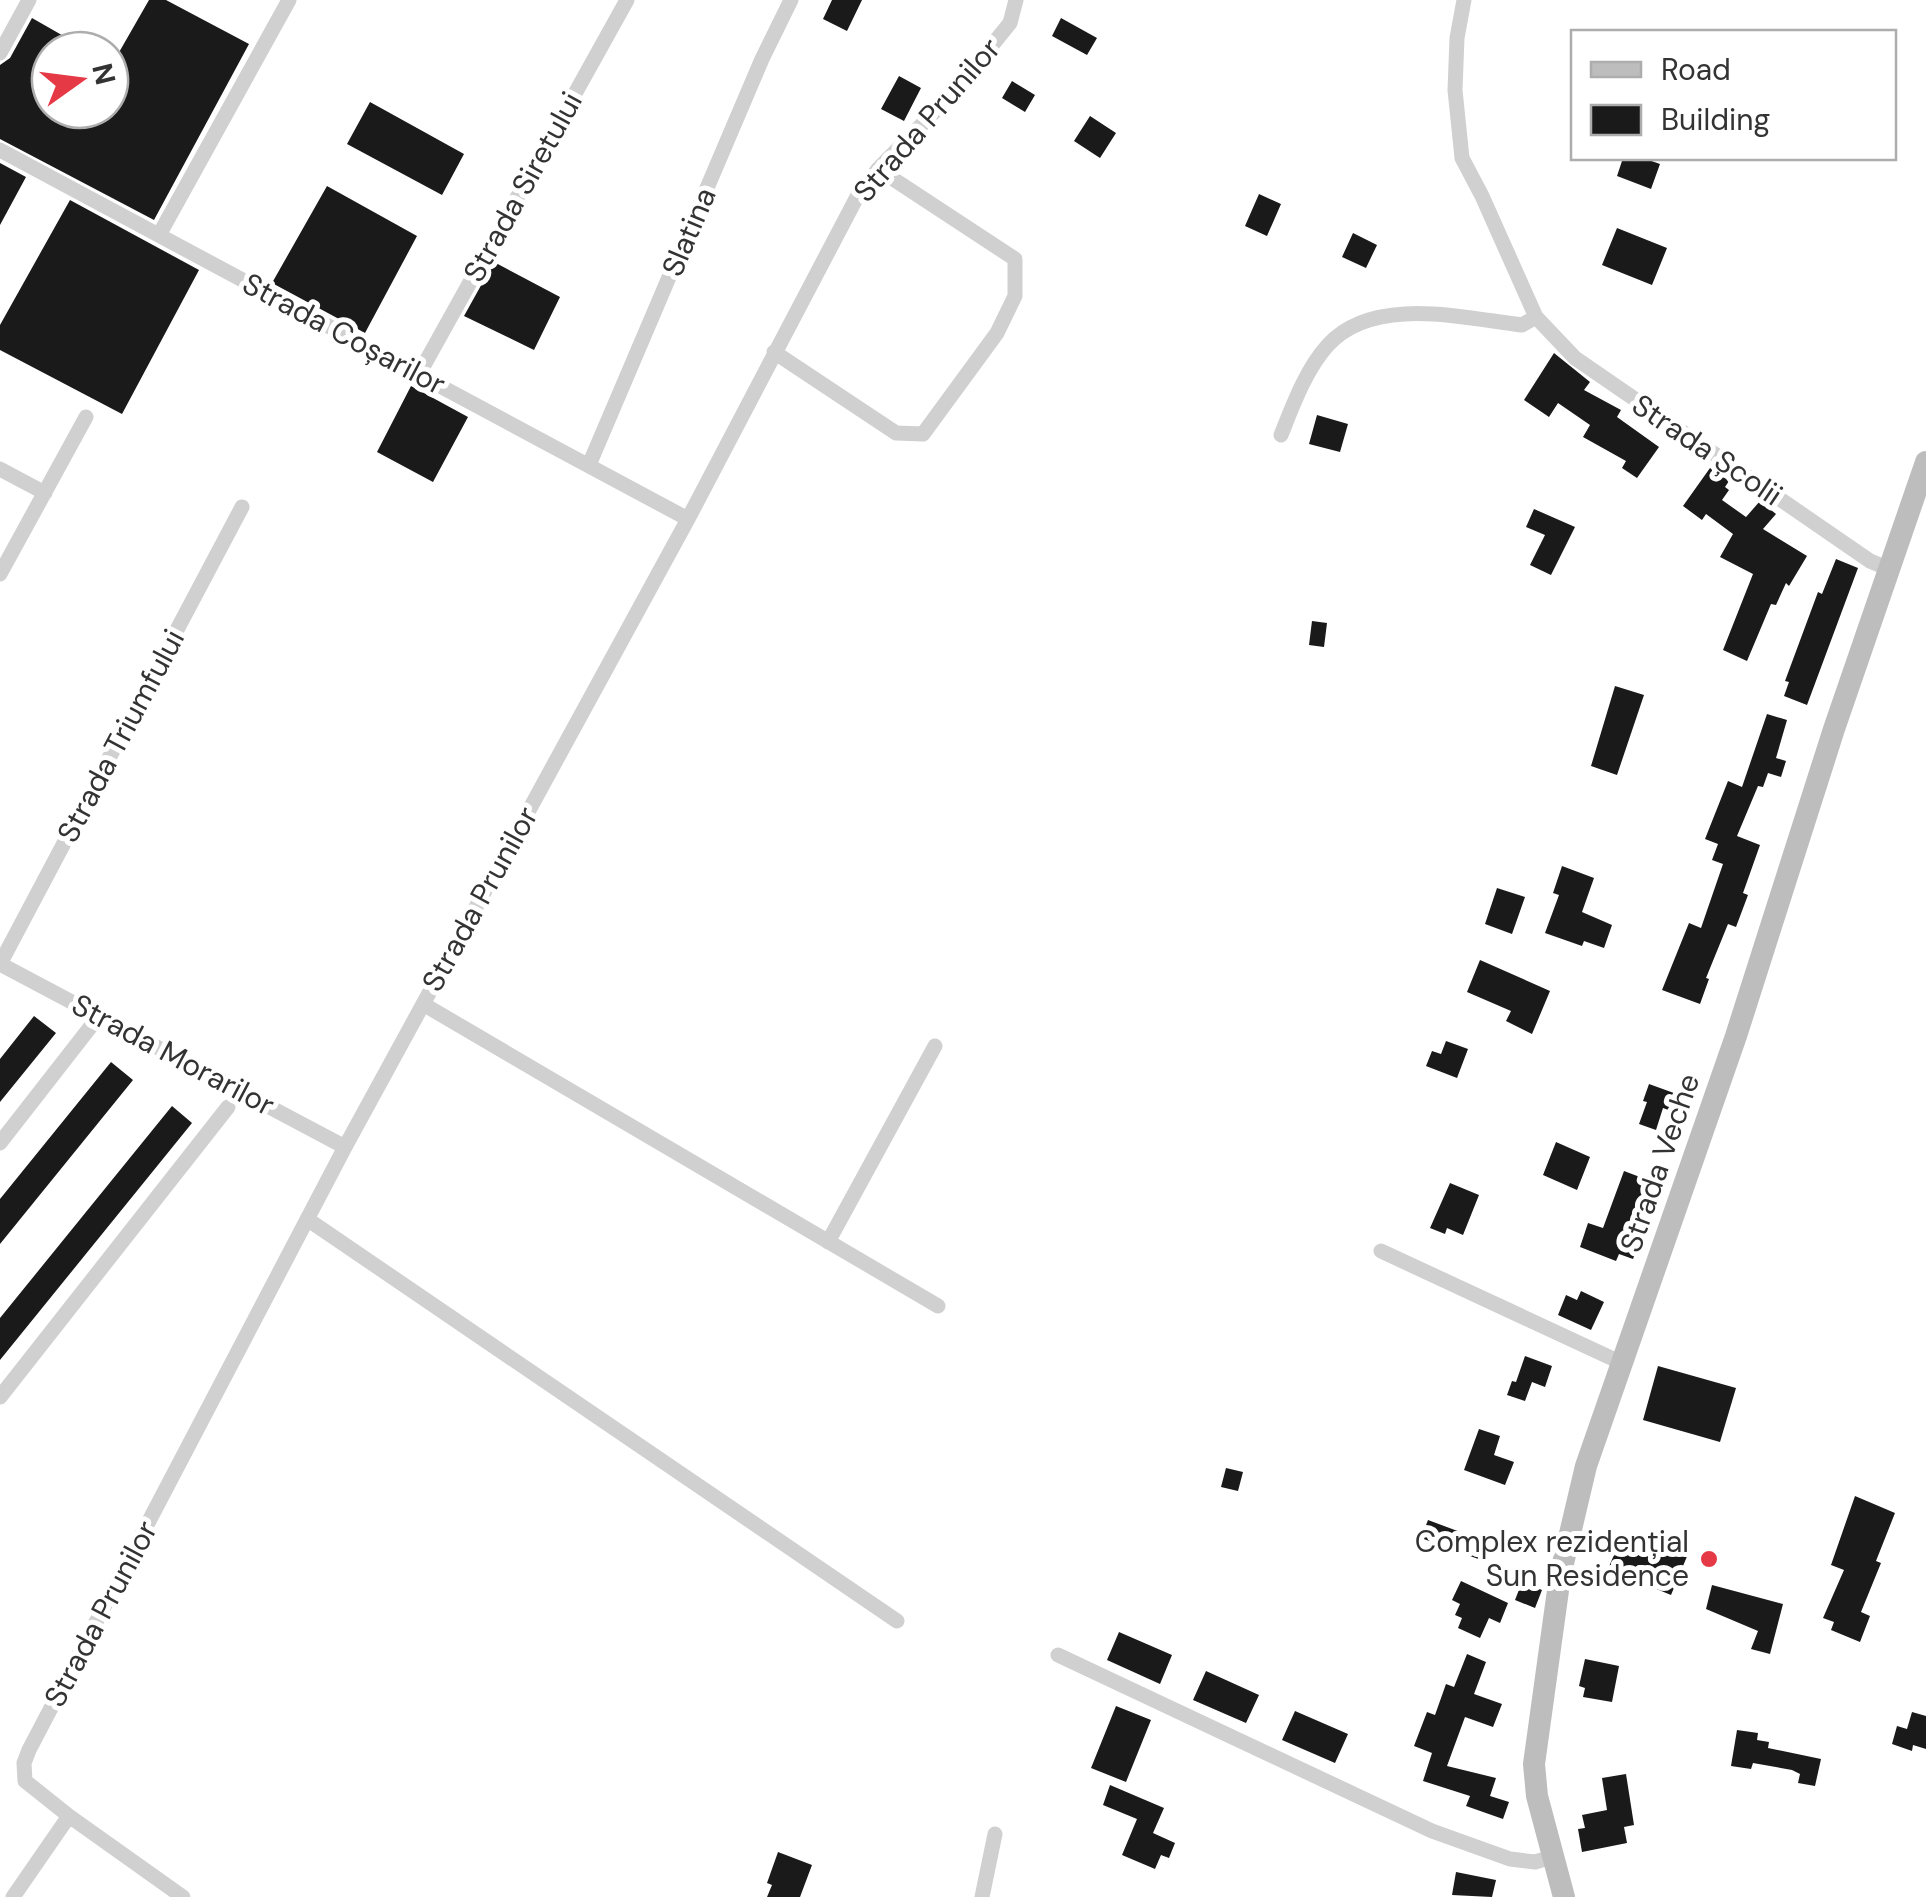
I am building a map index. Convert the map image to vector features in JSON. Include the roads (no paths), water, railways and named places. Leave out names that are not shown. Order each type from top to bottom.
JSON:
[{"type":"street","points":[[0,53],[29,0]]},
{"type":"street","points":[[159,235],[289,0]]},
{"type":"street","name":"Strada Siretului","points":[[420,374],[627,0]]},
{"type":"street","name":"Slatina","points":[[590,465],[762,59],[791,0]]},
{"type":"street","name":"Strada Prunilor","points":[[182,1897],[24,1781],[24,1763],[345,1146],[688,519],[858,195],[878,169],[954,92],[1010,23],[1016,0]]},
{"type":"street","name":"Strada Școlii","points":[[1464,0],[1457,38],[1455,90],[1462,158],[1536,317],[1575,358],[1870,561],[1889,569]]},
{"type":"street","name":"Strada Coșarilor","points":[[0,150],[688,519]]},
{"type":"street","points":[[774,352],[896,433],[923,434],[998,333],[1015,296],[1016,260],[878,169]]},
{"type":"street","points":[[1280,435],[1326,346],[1346,330],[1369,320],[1415,312],[1522,325],[1536,317]]},
{"type":"street","points":[[0,574],[86,417]]},
{"type":"street","name":"Strada Veche","points":[[1564,1897],[1537,1796],[1534,1764],[1560,1576],[1586,1466],[1736,1036],[1926,462]]},
{"type":"street","points":[[0,469],[45,492]]},
{"type":"street","name":"Strada Triumfului","points":[[0,964],[242,507]]},
{"type":"street","name":"Strada Morarilor","points":[[0,964],[345,1146]]},
{"type":"street","points":[[423,1004],[938,1306]]},
{"type":"street","points":[[0,1143],[99,1016]]},
{"type":"street","points":[[828,1242],[935,1046]]},
{"type":"street","points":[[0,1397],[228,1108]]},
{"type":"street","points":[[307,1219],[897,1621]]},
{"type":"street","points":[[1381,1251],[1622,1363]]},
{"type":"street","points":[[1058,1656],[1432,1831],[1510,1859],[1535,1862],[1552,1857]]},
{"type":"street","points":[[13,1897],[69,1816]]},
{"type":"street","points":[[982,1897],[996,1834]]},
{"type":"place","name":"Complex rezidențial Sun Residence","points":[[1709,1559]]}]
